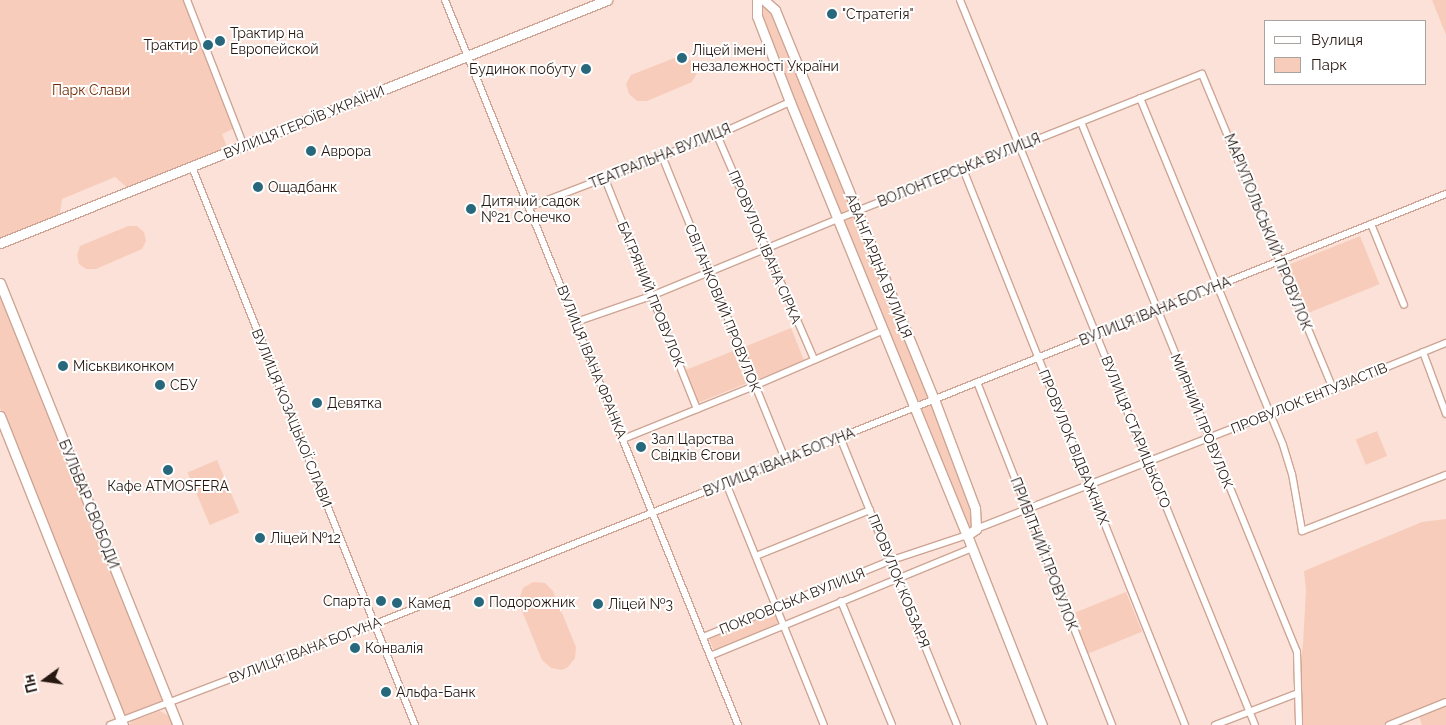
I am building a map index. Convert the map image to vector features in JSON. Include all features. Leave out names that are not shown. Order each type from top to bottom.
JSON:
[{"type":"street","points":[[187,0],[244,146]]},
{"type":"street","name":"ВУЛИЦЯ ІВАНА ФРАНКА","points":[[445,0],[738,725]]},
{"type":"street","name":"ВУЛИЦЯ ГЕРОЇВ УКРАЇНИ","points":[[0,243],[607,0]]},
{"type":"street","name":"АВАНГАРДНА ВУЛИЦЯ","points":[[757,0],[757,16],[790,102],[967,535],[1042,725]]},
{"type":"street","name":"АВАНГАРДНА ВУЛИЦЯ","points":[[764,0],[775,10],[934,399],[971,495],[977,522],[976,529]]},
{"type":"street","name":"ВУЛИЦЯ СТАРИЦЬКОГО","points":[[960,0],[1255,725]]},
{"type":"street","name":"ВОЛОНТЕРСЬКА ВУЛИЦЯ","points":[[576,322],[651,296],[856,211],[1202,74]]},
{"type":"street","name":"МАРІУПОЛЬСЬКИЙ ПРОВУЛОК","points":[[1202,74],[1333,389]]},
{"type":"street","points":[[1140,98],[1284,444],[1292,474],[1302,531],[1446,475]]},
{"type":"street","name":"ТЕАТРАЛЬНА ВУЛИЦЯ","points":[[530,207],[717,135],[790,102]]},
{"type":"street","name":"МИРНИЙ ПРОВУЛОК","points":[[1082,122],[1297,652],[1299,725]]},
{"type":"street","name":"ПРОВУЛОК ІВАНА СІРКА","points":[[717,135],[814,359]]},
{"type":"street","name":"СВІТАНКОВИЙ ПРОВУЛОК","points":[[662,156],[754,386],[786,459]]},
{"type":"street","name":"ВУЛИЦЯ КОЗАЦЬКОЇ СЛАВИ","points":[[192,167],[415,725]]},
{"type":"street","name":"ПРОВУЛОК ВІДВАЖНИХ","points":[[963,169],[1185,725]]},
{"type":"street","name":"БАГРЯНИЙ ПРОВУЛОК","points":[[605,179],[697,409]]},
{"type":"street","name":"ВУЛИЦЯ ІВАНА БОГУНА","points":[[110,725],[122,723],[168,703],[374,624],[1446,194]]},
{"type":"street","points":[[1371,224],[1404,305]]},
{"type":"street","name":"БУЛЬВАР СВОБОДИ","points":[[0,282],[178,725]]},
{"type":"street","points":[[623,439],[754,386],[882,330]]},
{"type":"street","name":"ПРОВУЛОК ЕНТУЗІАСТІВ","points":[[976,529],[1446,343]]},
{"type":"street","points":[[1423,352],[1446,414]]},
{"type":"street","name":"ПРИВІТНИЙ ПРОВУЛОК","points":[[977,382],[1112,725]]},
{"type":"street","points":[[0,416],[122,723]]},
{"type":"street","name":"ПРОВУЛОК КОБЗАРЯ","points":[[840,437],[892,560],[897,577],[957,725]]},
{"type":"street","points":[[726,483],[824,725]]},
{"type":"street","points":[[756,556],[870,510]]},
{"type":"street","points":[[967,535],[976,529]]},
{"type":"street","name":"ПОКРОВСЬКА ВУЛИЦЯ","points":[[703,637],[892,560],[967,535]]},
{"type":"street","name":"ПОКРОВСЬКА ВУЛИЦЯ","points":[[710,656],[897,577],[972,548]]},
{"type":"street","points":[[841,601],[892,725]]},
{"type":"street","points":[[1215,725],[1298,693]]},
{"type":"street","points":[[1388,725],[1446,702]]},
{"type":"green space","name":"Парк Слави","points":[[0,0],[187,0],[237,127],[222,134],[229,152],[131,191],[115,177],[62,199],[59,220],[0,242]]},
{"type":"green space","points":[[1432,0],[1446,0],[1446,35]]},
{"type":"green space","points":[[764,7],[775,10],[857,211],[977,522],[967,535],[757,16]]},
{"type":"green space","points":[[682,55],[695,63],[697,73],[692,82],[647,101],[637,101],[629,94],[626,84],[631,75]]},
{"type":"green space","points":[[128,226],[137,226],[144,232],[146,241],[142,249],[96,269],[86,269],[79,264],[77,255],[80,246]]},
{"type":"green space","points":[[1360,236],[1379,284],[1306,314],[1287,266]]},
{"type":"green space","points":[[0,289],[164,699],[162,703],[128,715],[124,715],[122,712],[0,408]]},
{"type":"green space","points":[[791,328],[804,360],[754,381],[741,348]]},
{"type":"green space","points":[[733,351],[746,383],[697,403],[684,371]]},
{"type":"green space","points":[[1377,431],[1387,456],[1366,465],[1356,440]]},
{"type":"green space","points":[[217,460],[239,512],[210,525],[188,473]]},
{"type":"green space","points":[[1446,519],[1446,700],[1385,725],[1300,725],[1300,667],[1306,590],[1304,571],[1422,522]]},
{"type":"green space","points":[[533,582],[545,583],[553,591],[576,647],[575,658],[568,667],[562,670],[551,668],[542,660],[520,606],[519,600],[523,588]]},
{"type":"green space","points":[[1126,592],[1142,632],[1085,655],[1069,615]]},
{"type":"green space","points":[[773,608],[778,621],[776,625],[717,650],[713,649],[708,635]]},
{"type":"green space","points":[[1446,702],[1446,725],[1422,725],[1418,713]]},
{"type":"green space","points":[[160,711],[172,718],[175,725],[129,725],[132,721]]},
{"type":"place","name":"\"Стратегія\"","points":[[832,14]]},
{"type":"place","name":"Трактир на Европейской","points":[[220,41]]},
{"type":"place","name":"Трактир","points":[[208,45]]},
{"type":"place","name":"Ліцей імені незалежності України","points":[[682,58]]},
{"type":"place","name":"Будинок побуту","points":[[586,69]]},
{"type":"place","name":"Аврора","points":[[311,151]]},
{"type":"place","name":"Ощадбанк","points":[[258,187]]},
{"type":"place","name":"Дитячий садок №21 Сонечко","points":[[471,209]]},
{"type":"place","name":"Міськвиконком","points":[[63,366]]},
{"type":"place","name":"СБУ","points":[[160,385]]},
{"type":"place","name":"Девятка","points":[[317,403]]},
{"type":"place","name":"Зал Царства Свідків Єгови","points":[[641,447]]},
{"type":"place","name":"Кафе ATMOSFERA","points":[[168,470]]},
{"type":"place","name":"Ліцей №12","points":[[260,538]]},
{"type":"place","name":"Спарта","points":[[381,601]]},
{"type":"place","name":"Подорожник","points":[[479,602]]},
{"type":"place","name":"Камед","points":[[397,603]]},
{"type":"place","name":"Ліцей №3","points":[[598,604]]},
{"type":"place","name":"Конвалія","points":[[355,648]]},
{"type":"place","name":"Альфа-Банк","points":[[386,692]]}]
